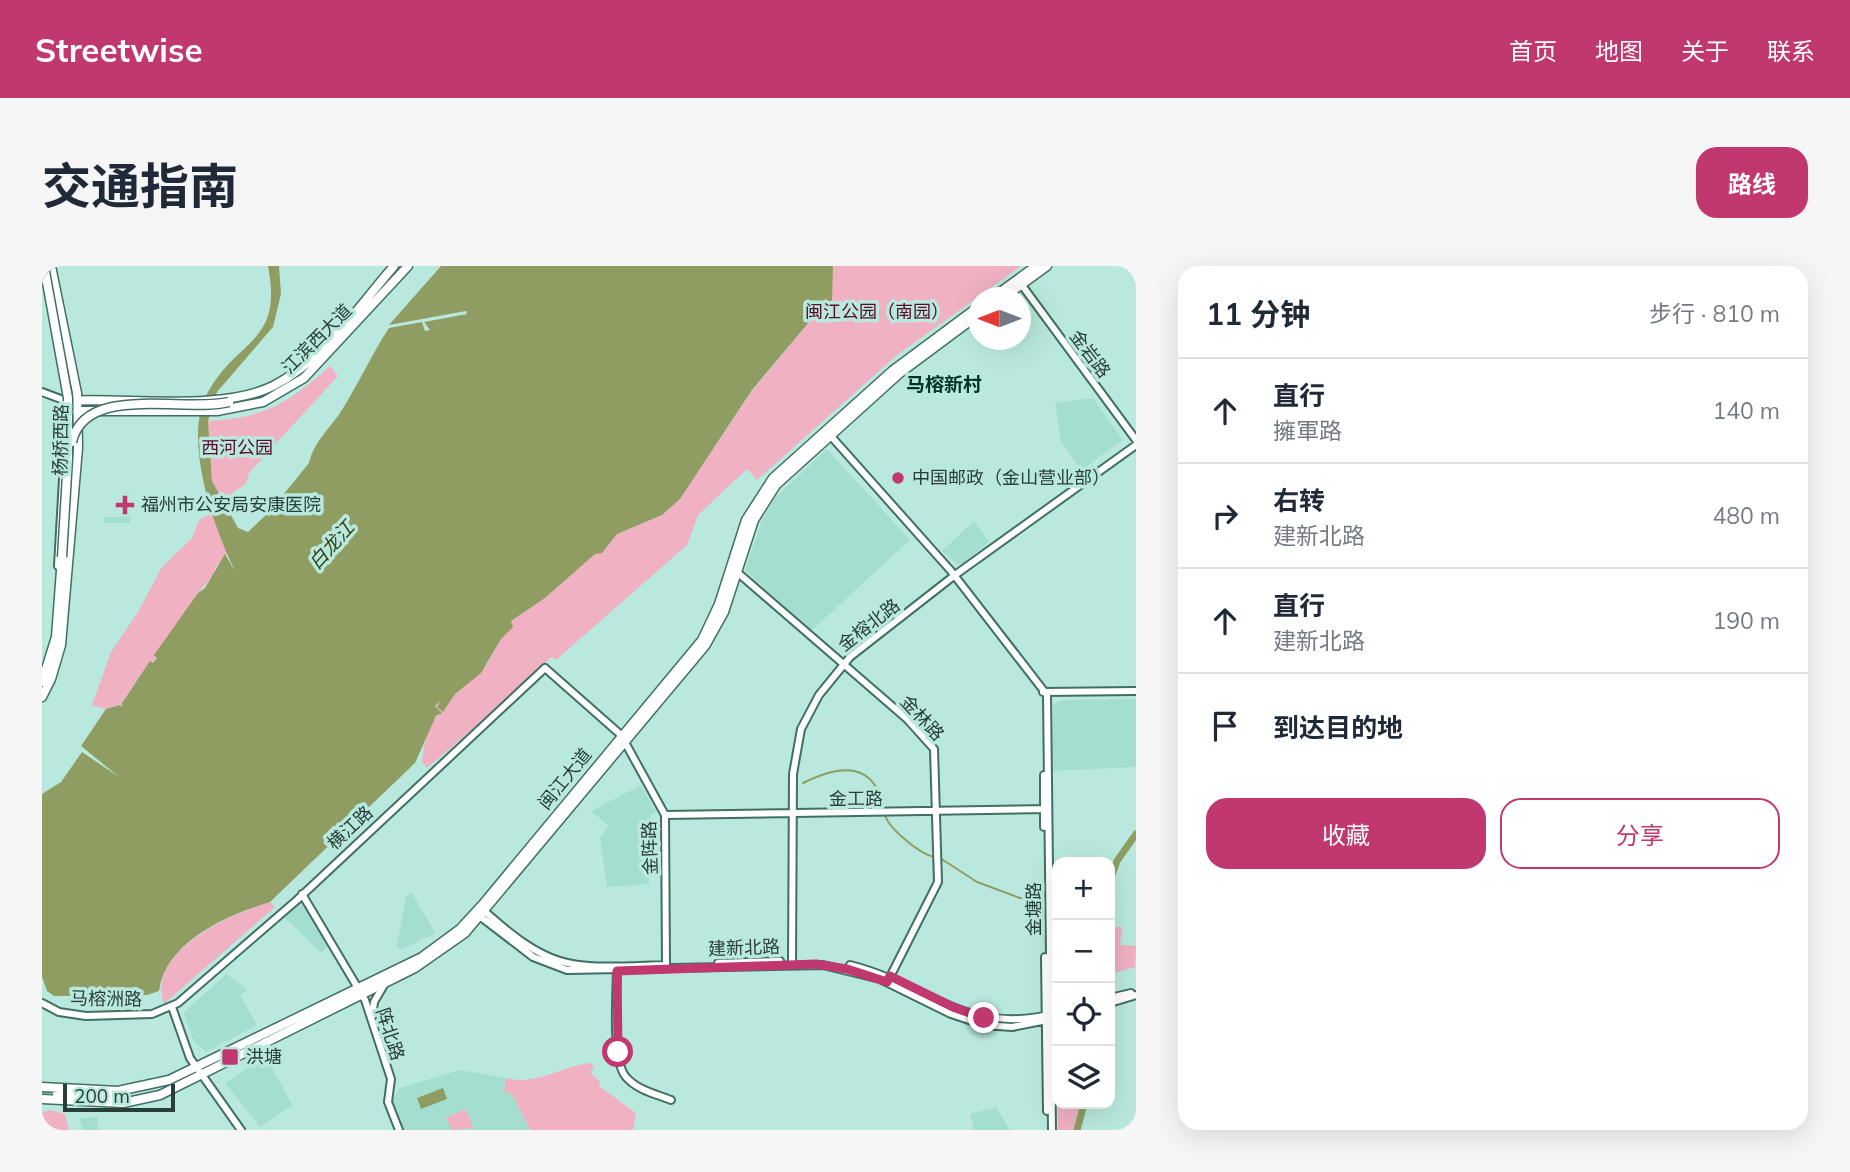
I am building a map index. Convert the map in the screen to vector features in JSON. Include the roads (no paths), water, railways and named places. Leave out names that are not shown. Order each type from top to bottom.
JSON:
[{"type":"main road","name":"杨桥西路","points":[[42,682],[54,647],[67,476],[68,398],[43,266]]},
{"type":"main road","name":"杨桥西路","points":[[43,696],[61,645],[79,414],[51,266]]},
{"type":"main road","name":"江滨西大道","points":[[66,401],[218,399],[248,395],[270,388],[292,374],[325,346],[394,266]]},
{"type":"main road","name":"江滨西大道","points":[[79,414],[217,411],[239,409],[269,399],[295,386],[317,366],[408,266]]},
{"type":"main road","points":[[1007,287],[1035,266]]},
{"type":"main road","points":[[1018,287],[1047,266]]},
{"type":"main road","name":"闽江大道","points":[[622,738],[709,641],[720,619],[754,520],[765,499],[828,432],[905,360],[968,314]]},
{"type":"main road","name":"闽江大道","points":[[360,990],[386,982],[435,957],[480,912],[622,738],[707,632],[745,525],[759,496],[782,469],[900,373],[968,322]]},
{"type":"main road","points":[[269,399],[274,392],[270,388]]},
{"type":"main road","points":[[67,476],[76,429],[85,417],[100,409],[229,402],[248,395]]},
{"type":"main road","points":[[66,401],[79,414]]},
{"type":"main road","name":"闽江大道","points":[[42,1087],[124,1091],[198,1071],[360,990],[438,947],[480,912]]},
{"type":"main road","name":"闽江大道","points":[[183,1083],[198,1071]]},
{"type":"main road","points":[[42,1080],[69,1089]]},
{"type":"main road","points":[[169,1080],[153,1090],[131,1095],[57,1093],[120,1098],[183,1083]]},
{"type":"main road","points":[[42,1099],[123,1103],[160,1095],[183,1083]]},
{"type":"street","points":[[43,266],[66,401],[58,603]]},
{"type":"street","name":"金岩路","points":[[1021,285],[1135,444]]},
{"type":"street","points":[[42,392],[66,401]]},
{"type":"street","points":[[828,432],[955,575],[1044,693],[1136,692]]},
{"type":"street","name":"金榕北路","points":[[792,962],[791,813],[795,759],[801,729],[814,702],[843,663],[955,575],[1135,444]]},
{"type":"street","name":"金林路","points":[[737,572],[907,719],[934,749],[938,811],[937,885],[889,979]]},
{"type":"street","name":"横江路","points":[[172,1007],[302,894],[545,668],[622,738]]},
{"type":"street","name":"金塘路","points":[[1044,693],[1051,1017],[1050,1130]]},
{"type":"street","name":"金阵路","points":[[622,738],[664,815],[666,965]]},
{"type":"street","name":"金工路","points":[[664,815],[1046,809]]},
{"type":"street","name":"阵北路","points":[[302,894],[360,990],[391,1079],[388,1102],[399,1130]]},
{"type":"street","name":"建新北路","points":[[480,912],[541,961],[577,971],[666,965],[836,962],[889,979],[981,1018],[1017,1020],[1051,1017]]},
{"type":"street","name":"建新北路","points":[[617,968],[792,962]]},
{"type":"street","points":[[617,968],[618,1052],[622,1072],[634,1084],[671,1100]]},
{"type":"street","points":[[372,1022],[374,1002],[386,982]]},
{"type":"street","points":[[1115,999],[1136,993]]},
{"type":"street","name":"马榕洲路","points":[[42,1003],[59,1012],[86,1016],[145,1014],[172,1007]]},
{"type":"street","points":[[172,1007],[198,1071],[241,1130]]},
{"type":"water","name":"白龙江","points":[[268,266],[279,266],[281,294],[273,327],[217,392],[208,421],[212,481],[238,528],[248,532],[270,511],[309,463],[318,442],[340,413],[389,328],[422,322],[425,331],[430,330],[424,322],[467,314],[466,311],[389,325],[441,266],[833,266],[832,300],[820,312],[806,301],[815,315],[752,390],[680,499],[662,515],[617,534],[602,553],[595,554],[545,598],[511,621],[513,627],[501,639],[481,673],[455,694],[443,712],[437,707],[440,701],[435,706],[442,713],[436,716],[415,763],[270,902],[218,923],[186,944],[164,973],[159,991],[147,995],[54,996],[47,991],[42,977],[42,794],[61,782],[82,752],[119,777],[81,746],[106,709],[120,705],[123,707],[122,703],[150,661],[153,663],[157,658],[154,655],[198,593],[205,588],[225,554],[236,573],[219,533],[204,484],[198,434],[201,411],[208,392],[220,374],[264,326],[271,292]]},
{"type":"water","points":[[443,1088],[447,1099],[421,1109],[417,1098]]},
{"type":"waterway","points":[[803,783],[830,772],[854,771],[873,782],[884,810]]},
{"type":"waterway","points":[[885,815],[906,840],[922,852],[935,857]]},
{"type":"waterway","points":[[1115,866],[1136,834]]},
{"type":"waterway","points":[[940,858],[977,882],[1020,898],[1038,901]]},
{"type":"waterway","points":[[1077,1130],[1083,1109]]},
{"type":"tunnel","points":[[42,1092],[57,1094]]},
{"type":"place","name":"中国邮政（金山营业部）","points":[[898,478]]},
{"type":"place","name":"福州市公安局安康医院","points":[[125,505]]},
{"type":"place","name":"洪塘","points":[[230,1057]]},
{"type":"district","name":"马榕新村","points":[[944,384]]},
{"type":"park label","name":"闽江公园（南园）","points":[[877,312]]},
{"type":"park label","name":"西河公园","points":[[237,448]]}]
